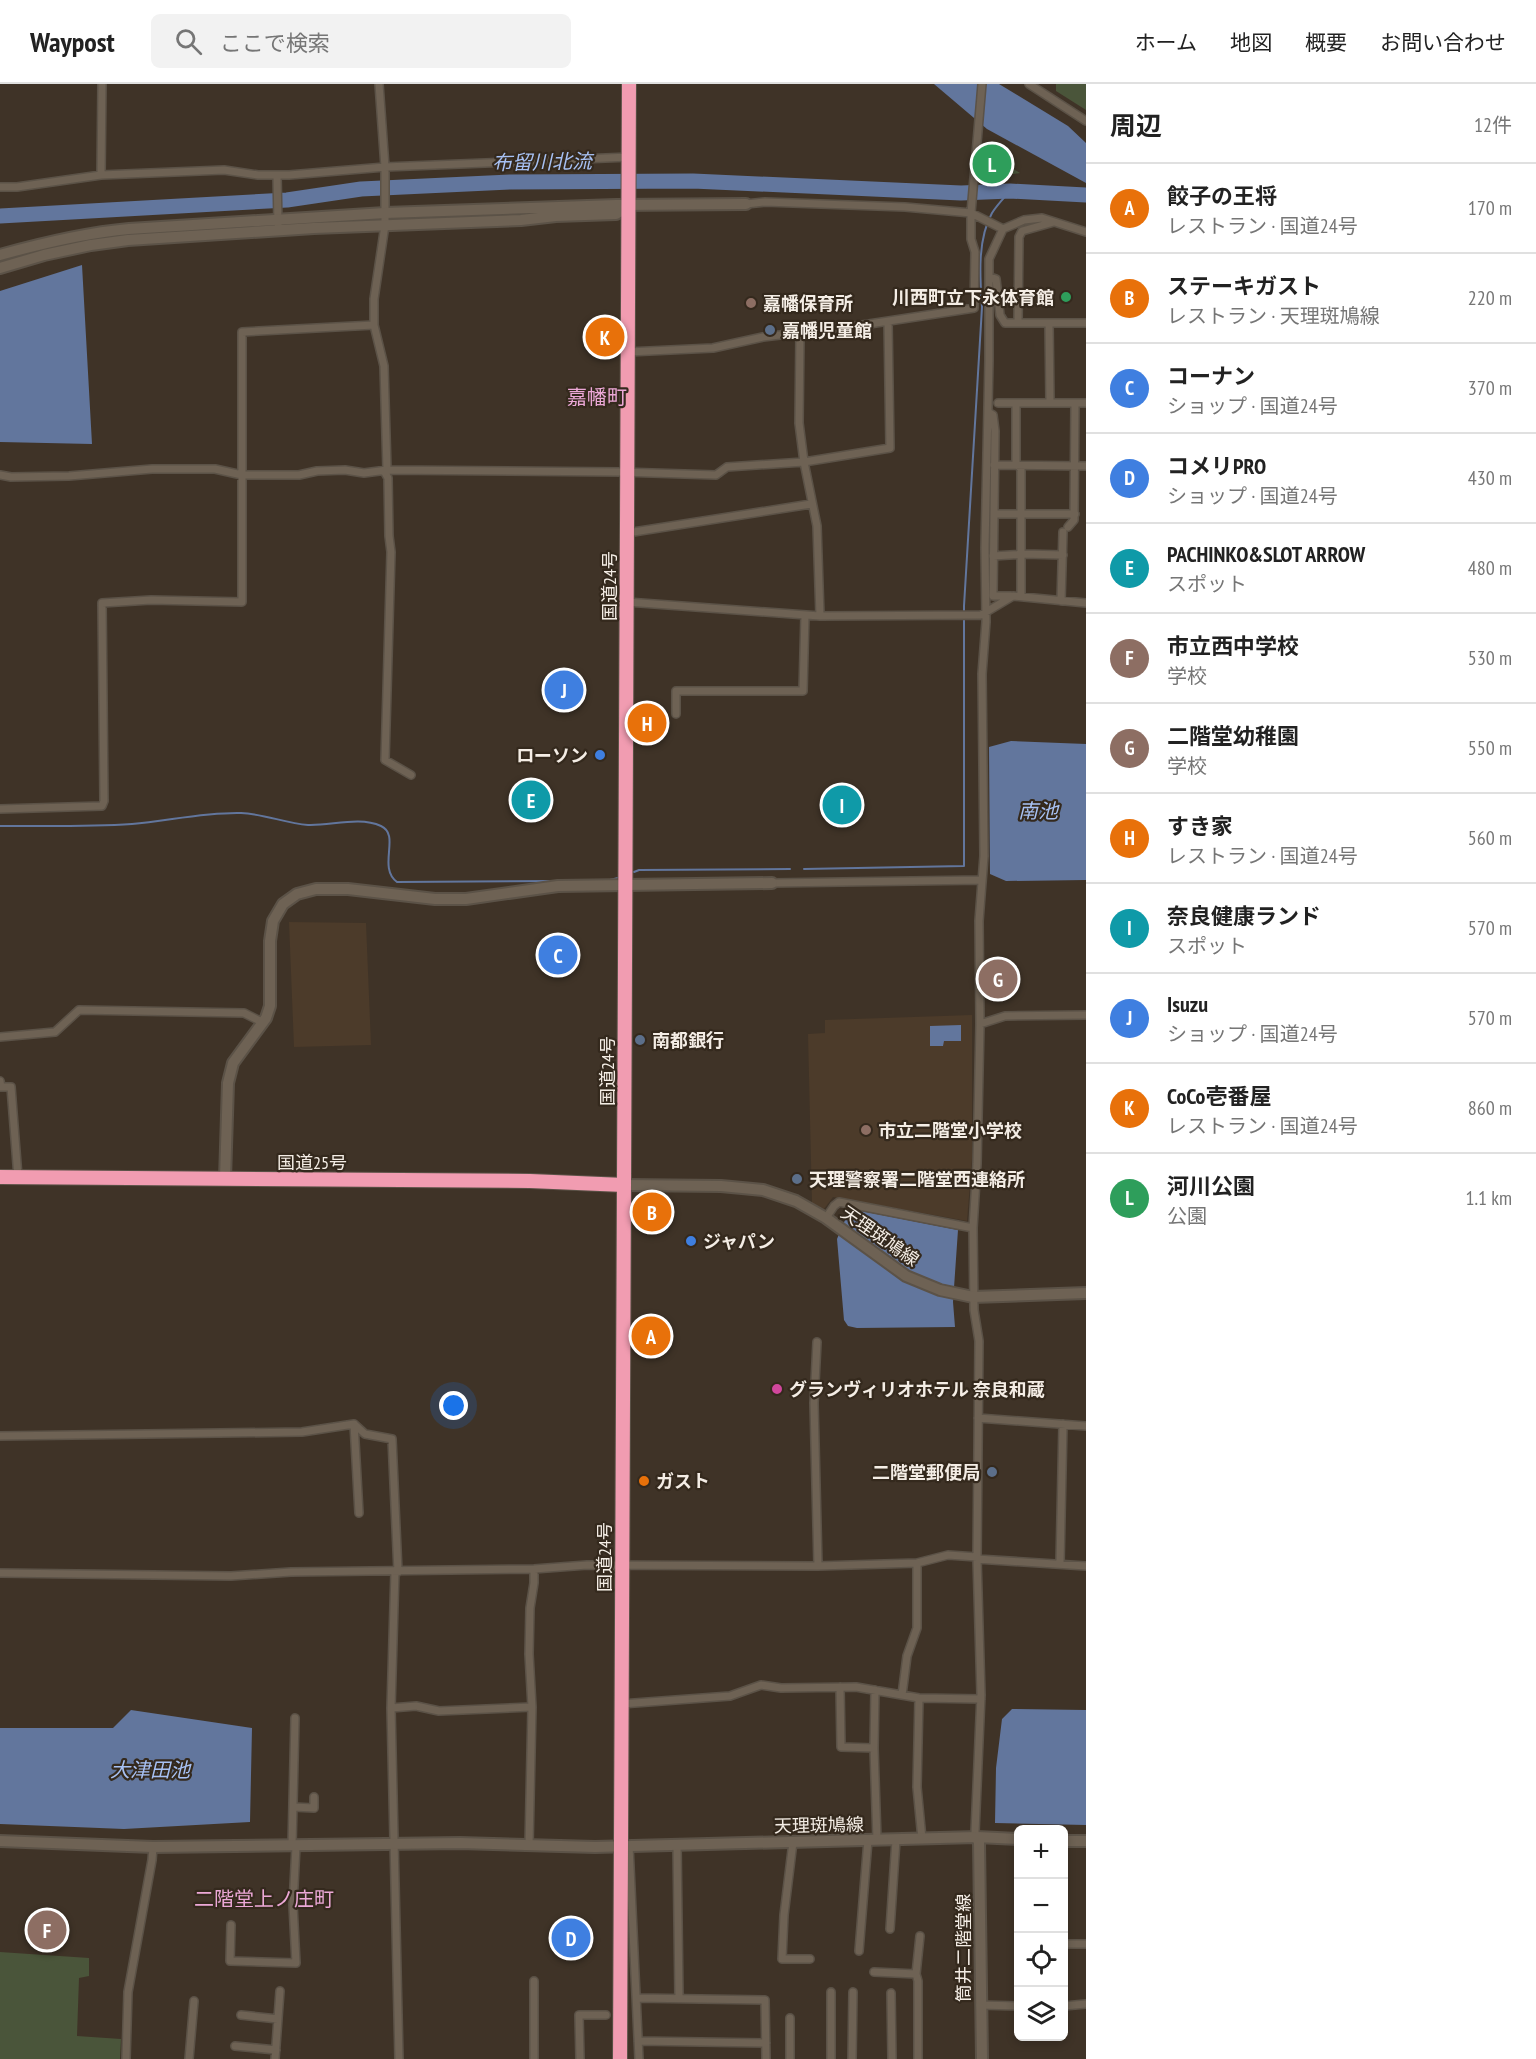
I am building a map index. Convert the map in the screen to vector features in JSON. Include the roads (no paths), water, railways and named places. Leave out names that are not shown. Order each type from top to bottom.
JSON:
[{"type":"highway","name":"国道24号","points":[[620,2059],[621,1865],[625,1846],[621,1704],[629,84]]},
{"type":"highway","name":"国道25号","points":[[0,1177],[530,1181],[624,1185]]},
{"type":"street","points":[[101,175],[102,84]]},
{"type":"street","points":[[379,84],[385,169],[385,225],[374,299],[374,325],[384,366],[388,536],[391,552],[385,760],[411,775]]},
{"type":"street","points":[[628,352],[713,348],[763,337],[974,308],[976,253],[971,239],[981,84]]},
{"type":"street","points":[[1029,84],[1086,121]]},
{"type":"street","points":[[0,187],[17,187],[101,175],[224,170],[277,177],[385,169],[630,164]]},
{"type":"street","points":[[277,177],[278,221]]},
{"type":"street","points":[[0,255],[92,233],[278,221],[385,225],[521,220],[616,214],[630,202]]},
{"type":"street","points":[[0,268],[54,253],[128,240],[385,209],[616,205],[630,202],[746,204],[765,202],[972,210],[985,220],[1000,227],[1024,220],[1042,218],[1084,232]]},
{"type":"street","points":[[1018,324],[1019,237],[1022,231],[1055,222]]},
{"type":"street","points":[[989,611],[985,548],[990,277],[988,258],[1000,227]]},
{"type":"street","points":[[976,253],[988,258]]},
{"type":"street","points":[[990,277],[996,279],[1000,315],[1005,324],[1086,323]]},
{"type":"street","points":[[0,475],[49,477],[152,469],[215,469],[242,475],[299,475],[317,471],[345,470],[364,473],[386,470],[716,475],[727,467],[804,462],[890,448],[888,321]]},
{"type":"street","points":[[1049,324],[1050,403]]},
{"type":"street","points":[[0,809],[102,806],[104,801],[102,603],[151,600],[242,602],[242,332],[374,325]]},
{"type":"street","points":[[800,333],[799,423],[811,504],[817,525],[820,616]]},
{"type":"street","points":[[998,403],[1086,403]]},
{"type":"street","points":[[1016,403],[1016,463],[1021,469],[1021,555],[1017,596]]},
{"type":"street","points":[[1061,601],[1066,530],[1074,520],[1075,514],[1075,403]]},
{"type":"street","points":[[977,1837],[975,1832],[981,1699],[977,1558],[979,1341],[973,1297],[973,1228],[977,1164],[980,1024],[979,921],[984,856],[982,674],[989,611],[993,596],[995,431],[993,416],[988,412]]},
{"type":"street","points":[[994,465],[1086,466]]},
{"type":"street","points":[[627,533],[811,504]]},
{"type":"street","points":[[994,514],[1075,514]]},
{"type":"street","points":[[993,556],[1063,555]]},
{"type":"street","points":[[993,596],[1017,596],[1086,603]]},
{"type":"street","points":[[627,602],[820,616],[970,615],[989,611],[1017,596]]},
{"type":"street","points":[[676,714],[676,691],[803,691],[805,615]]},
{"type":"street","points":[[225,1179],[228,1083],[233,1063],[262,1022],[270,1006],[270,941],[273,921],[283,904],[297,894],[316,889],[348,889],[435,899],[466,899],[558,886],[982,880]]},
{"type":"street","points":[[0,1037],[55,1032],[80,1010],[244,1012],[262,1022]]},
{"type":"street","points":[[980,1024],[1005,1016],[1086,1015]]},
{"type":"street","points":[[0,1081],[1,1087],[11,1087],[18,1177]]},
{"type":"street","name":"天理斑鳩線","points":[[624,1185],[721,1186],[763,1190],[796,1201],[831,1221],[906,1276],[926,1286],[959,1294],[973,1297],[1086,1293]]},
{"type":"street","points":[[831,1221],[834,1206],[839,1202],[973,1228]]},
{"type":"street","points":[[817,1342],[814,1403],[818,1566]]},
{"type":"street","points":[[978,1418],[1086,1426]]},
{"type":"street","points":[[0,1436],[302,1432],[354,1424]]},
{"type":"street","points":[[354,1424],[359,1513]]},
{"type":"street","points":[[354,1424],[365,1434],[392,1439],[397,1571],[391,1708],[399,2059]]},
{"type":"street","points":[[1060,1563],[1063,1424]]},
{"type":"street","points":[[0,1573],[231,1576],[291,1572],[534,1569],[587,1565],[818,1566],[917,1563],[948,1555],[1086,1566]]},
{"type":"street","points":[[902,1695],[908,1656],[917,1628],[917,1563]]},
{"type":"street","points":[[529,1845],[532,1707],[529,1654],[534,1569]]},
{"type":"street","points":[[621,1704],[730,1696],[761,1684],[781,1688],[840,1687],[875,1690],[919,1698],[981,1699]]},
{"type":"street","points":[[840,1687],[841,1747],[874,1748]]},
{"type":"street","points":[[859,1951],[872,1840],[875,1690]]},
{"type":"street","points":[[919,1698],[917,1787],[922,1839]]},
{"type":"street","points":[[391,1708],[416,1706],[439,1710],[532,1707]]},
{"type":"street","points":[[231,1925],[230,1961],[296,1963],[293,1905],[295,1718]]},
{"type":"street","points":[[293,1807],[314,1808],[314,1797]]},
{"type":"street","name":"天理斑鳩線","points":[[0,1841],[153,1847],[394,1843],[625,1846],[977,1837],[1014,1839]]},
{"type":"street","name":"筒井二階堂線","points":[[977,1837],[979,1843],[982,2059]]},
{"type":"street","points":[[890,1929],[896,1840]]},
{"type":"street","points":[[1068,1840],[1086,1841]]},
{"type":"street","points":[[793,1842],[784,1915],[782,1959],[810,1959]]},
{"type":"street","points":[[677,1845],[679,1998]]},
{"type":"street","points":[[625,1846],[637,1998],[639,2059]]},
{"type":"street","points":[[126,2059],[128,1992],[153,1847]]},
{"type":"street","points":[[918,2059],[918,1981],[916,1974],[920,1936]]},
{"type":"street","points":[[1068,1944],[1086,1944]]},
{"type":"street","points":[[874,1972],[916,1974]]},
{"type":"street","points":[[534,1980],[534,2059]]},
{"type":"street","points":[[275,2059],[280,1991]]},
{"type":"street","points":[[831,1992],[831,2059]]},
{"type":"street","points":[[852,2059],[853,1992]]},
{"type":"street","points":[[891,1993],[892,2059]]},
{"type":"street","points":[[637,1998],[765,2000],[766,2059]]},
{"type":"street","points":[[189,2059],[194,2001]]},
{"type":"street","points":[[1068,2006],[1086,2004]]},
{"type":"street","points":[[980,2005],[1014,2006]]},
{"type":"street","points":[[241,2015],[278,2019]]},
{"type":"street","points":[[580,2059],[579,2015],[606,2015]]},
{"type":"street","points":[[790,2018],[790,2059]]},
{"type":"street","points":[[638,2041],[766,2043]]},
{"type":"street","points":[[235,2046],[276,2050]]},
{"type":"water","points":[[934,84],[999,84],[1068,126],[1086,143],[1086,183],[987,129]]},
{"type":"water","points":[[82,265],[92,444],[0,442],[0,291]]},
{"type":"water","name":"南池","points":[[1011,741],[1086,744],[1086,880],[1006,881],[990,874],[989,747]]},
{"type":"water","points":[[961,1025],[961,1041],[944,1041],[943,1046],[930,1046],[930,1026]]},
{"type":"water","points":[[856,1210],[958,1230],[953,1302],[955,1327],[857,1328],[848,1326],[844,1320],[837,1239],[848,1213]]},
{"type":"water","points":[[1012,1709],[1086,1710],[1086,1825],[995,1823],[996,1768],[1002,1719]]},
{"type":"water","name":"大津田池","points":[[131,1710],[252,1728],[250,1822],[124,1829],[0,1824],[0,1728],[113,1728]]},
{"type":"waterway","name":"布留川北流","points":[[0,216],[287,200],[361,189],[510,182],[693,181],[961,193],[1010,191],[1086,195]]},
{"type":"waterway","points":[[804,869],[964,866],[964,606],[982,307],[981,259],[987,224],[994,210],[1010,191]]},
{"type":"waterway","points":[[0,826],[116,825],[227,813],[250,814],[308,825],[364,822],[381,826],[387,830],[390,844],[389,868],[391,876],[397,882],[557,881]]},
{"type":"waterway","points":[[634,872],[639,870],[790,869]]},
{"type":"waterway","points":[[610,880],[618,878]]},
{"type":"place","name":"河川公園","points":[[992,164]]},
{"type":"place","name":"川西町立下永体育館","points":[[1066,297]]},
{"type":"place","name":"嘉幡保育所","points":[[751,303]]},
{"type":"place","name":"嘉幡児童館","points":[[770,330]]},
{"type":"place","name":"CoCo壱番屋","points":[[605,337]]},
{"type":"place","name":"Isuzu","points":[[564,690]]},
{"type":"place","name":"すき家","points":[[647,723]]},
{"type":"place","name":"ローソン","points":[[600,755]]},
{"type":"place","name":"PACHINKO&SLOT ARROW","points":[[531,800]]},
{"type":"place","name":"奈良健康ランド","points":[[842,805]]},
{"type":"place","name":"コーナン","points":[[558,955]]},
{"type":"place","name":"二階堂幼稚園","points":[[998,979]]},
{"type":"place","name":"南都銀行","points":[[640,1040]]},
{"type":"place","name":"市立二階堂小学校","points":[[866,1130]]},
{"type":"place","name":"天理警察署二階堂西連絡所","points":[[797,1179]]},
{"type":"place","name":"ステーキガスト","points":[[652,1212]]},
{"type":"place","name":"ジャパン","points":[[691,1241]]},
{"type":"place","name":"餃子の王将","points":[[651,1336]]},
{"type":"place","name":"グランヴィリオホテル 奈良和蔵","points":[[777,1389]]},
{"type":"place","name":"二階堂郵便局","points":[[992,1472]]},
{"type":"place","name":"ガスト","points":[[644,1481]]},
{"type":"place","name":"市立西中学校","points":[[47,1930]]},
{"type":"place","name":"コメリPRO","points":[[571,1938]]},
{"type":"district","name":"嘉幡町","points":[[597,397]]},
{"type":"district","name":"二階堂上ノ庄町","points":[[264,1899]]}]
